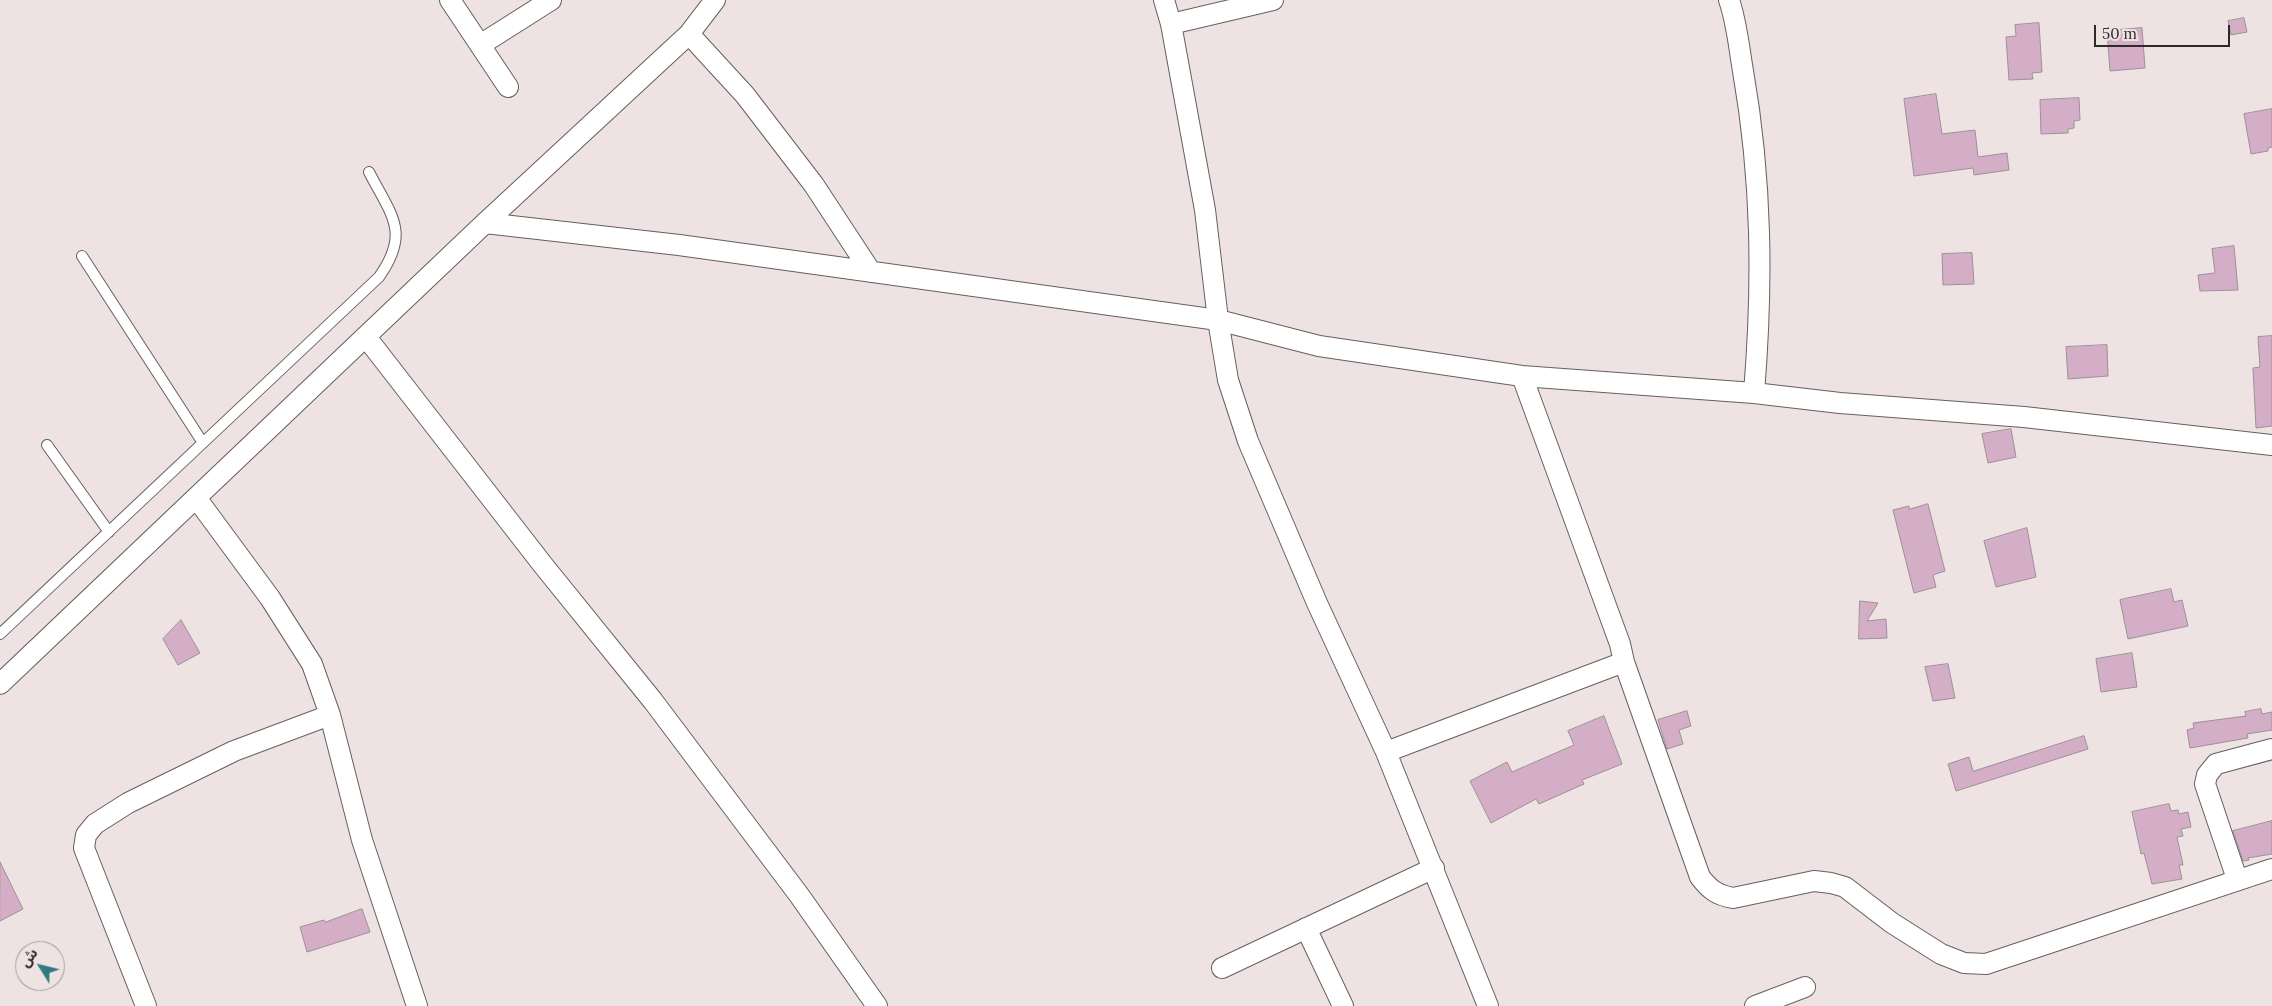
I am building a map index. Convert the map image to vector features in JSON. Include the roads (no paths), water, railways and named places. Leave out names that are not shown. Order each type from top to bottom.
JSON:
[{"type":"street","points":[[450,0],[508,86]]},
{"type":"street","points":[[480,45],[551,0]]},
{"type":"street","points":[[0,684],[197,499],[485,223],[689,34],[715,0]]},
{"type":"street","points":[[1164,0],[1171,24],[1205,210],[1218,320],[1228,380],[1248,441],[1317,603],[1386,752],[1488,1006]]},
{"type":"street","points":[[1171,24],[1273,0]]},
{"type":"street","points":[[1730,0],[1747,97],[1759,206],[1760,315],[1754,393]]},
{"type":"street","points":[[689,34],[745,95],[786,148],[814,185],[872,272]]},
{"type":"street","points":[[485,223],[679,245],[1218,320],[1319,346],[1522,376],[1754,393],[1840,403],[2024,417],[2272,445]]},
{"type":"street","points":[[366,336],[543,565],[653,701],[799,895],[877,1006]]},
{"type":"street","points":[[1522,376],[1620,644],[1624,662],[1700,877],[1710,889],[1721,896],[1733,898],[1814,881],[1831,883],[1845,887],[1892,923],[1941,954],[1964,963],[1986,964],[2237,879],[2272,869]]},
{"type":"street","points":[[197,499],[270,598],[312,664],[330,715],[362,840],[417,1006]]},
{"type":"street","points":[[1386,752],[1624,662]]},
{"type":"street","points":[[146,1006],[84,848],[86,835],[94,824],[128,804],[234,751],[330,715]]},
{"type":"street","points":[[2237,879],[2205,784],[2207,775],[2216,764],[2272,750]]},
{"type":"street","points":[[1222,968],[1434,868]]},
{"type":"street","points":[[1306,928],[1343,1006]]},
{"type":"street","points":[[1755,1006],[1805,987]]},
{"type":"lane","points":[[0,634],[379,277],[390,261],[396,245],[396,223],[369,172]]},
{"type":"lane","points":[[82,256],[203,443]]},
{"type":"lane","points":[[47,445],[109,532]]}]
